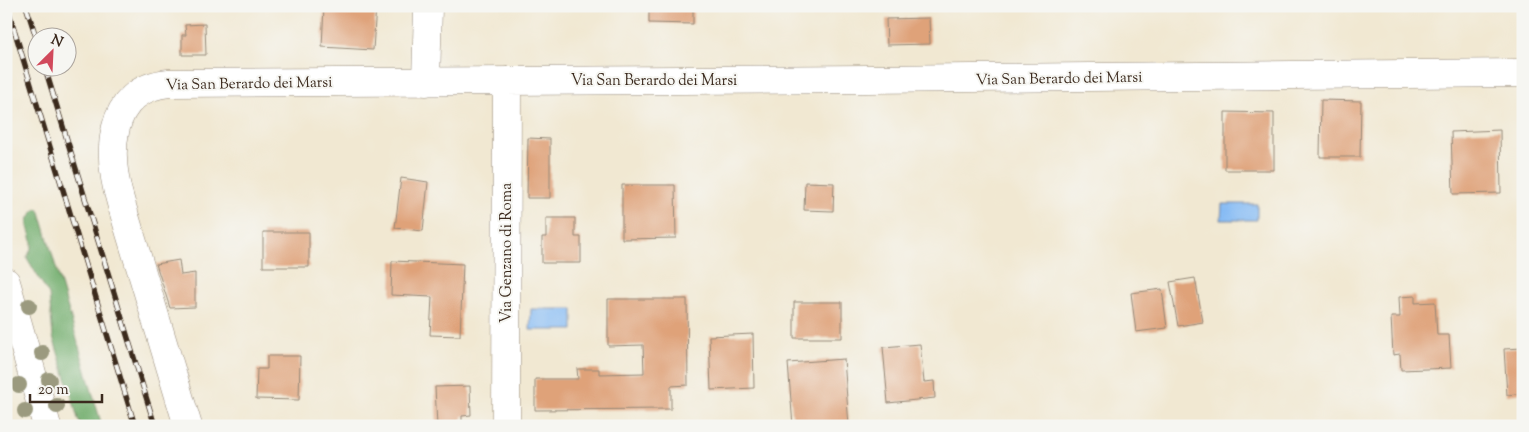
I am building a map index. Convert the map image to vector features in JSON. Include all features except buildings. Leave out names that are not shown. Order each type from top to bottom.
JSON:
[{"type":"street","points":[[426,82],[428,6]]},
{"type":"street","name":"Via San Berardo dei Marsi","points":[[188,426],[114,179],[113,155],[115,133],[122,112],[132,98],[145,88],[169,83],[868,80],[1523,73]]},
{"type":"street","name":"Via Genzano di Roma","points":[[506,426],[507,81]]},
{"type":"street","points":[[6,282],[47,426]]},
{"type":"green space","points":[[37,208],[40,212],[102,426],[82,426],[78,419],[53,337],[49,295],[27,258],[32,246],[28,227],[29,218]]},
{"type":"water","points":[[1222,204],[1257,204],[1257,220],[1221,220]]},
{"type":"water","points":[[531,309],[573,309],[573,330],[530,330]]},
{"type":"railway","points":[[7,6],[135,426]]},
{"type":"railway","points":[[26,6],[33,28]]},
{"type":"railway","points":[[48,78],[155,426]]}]
